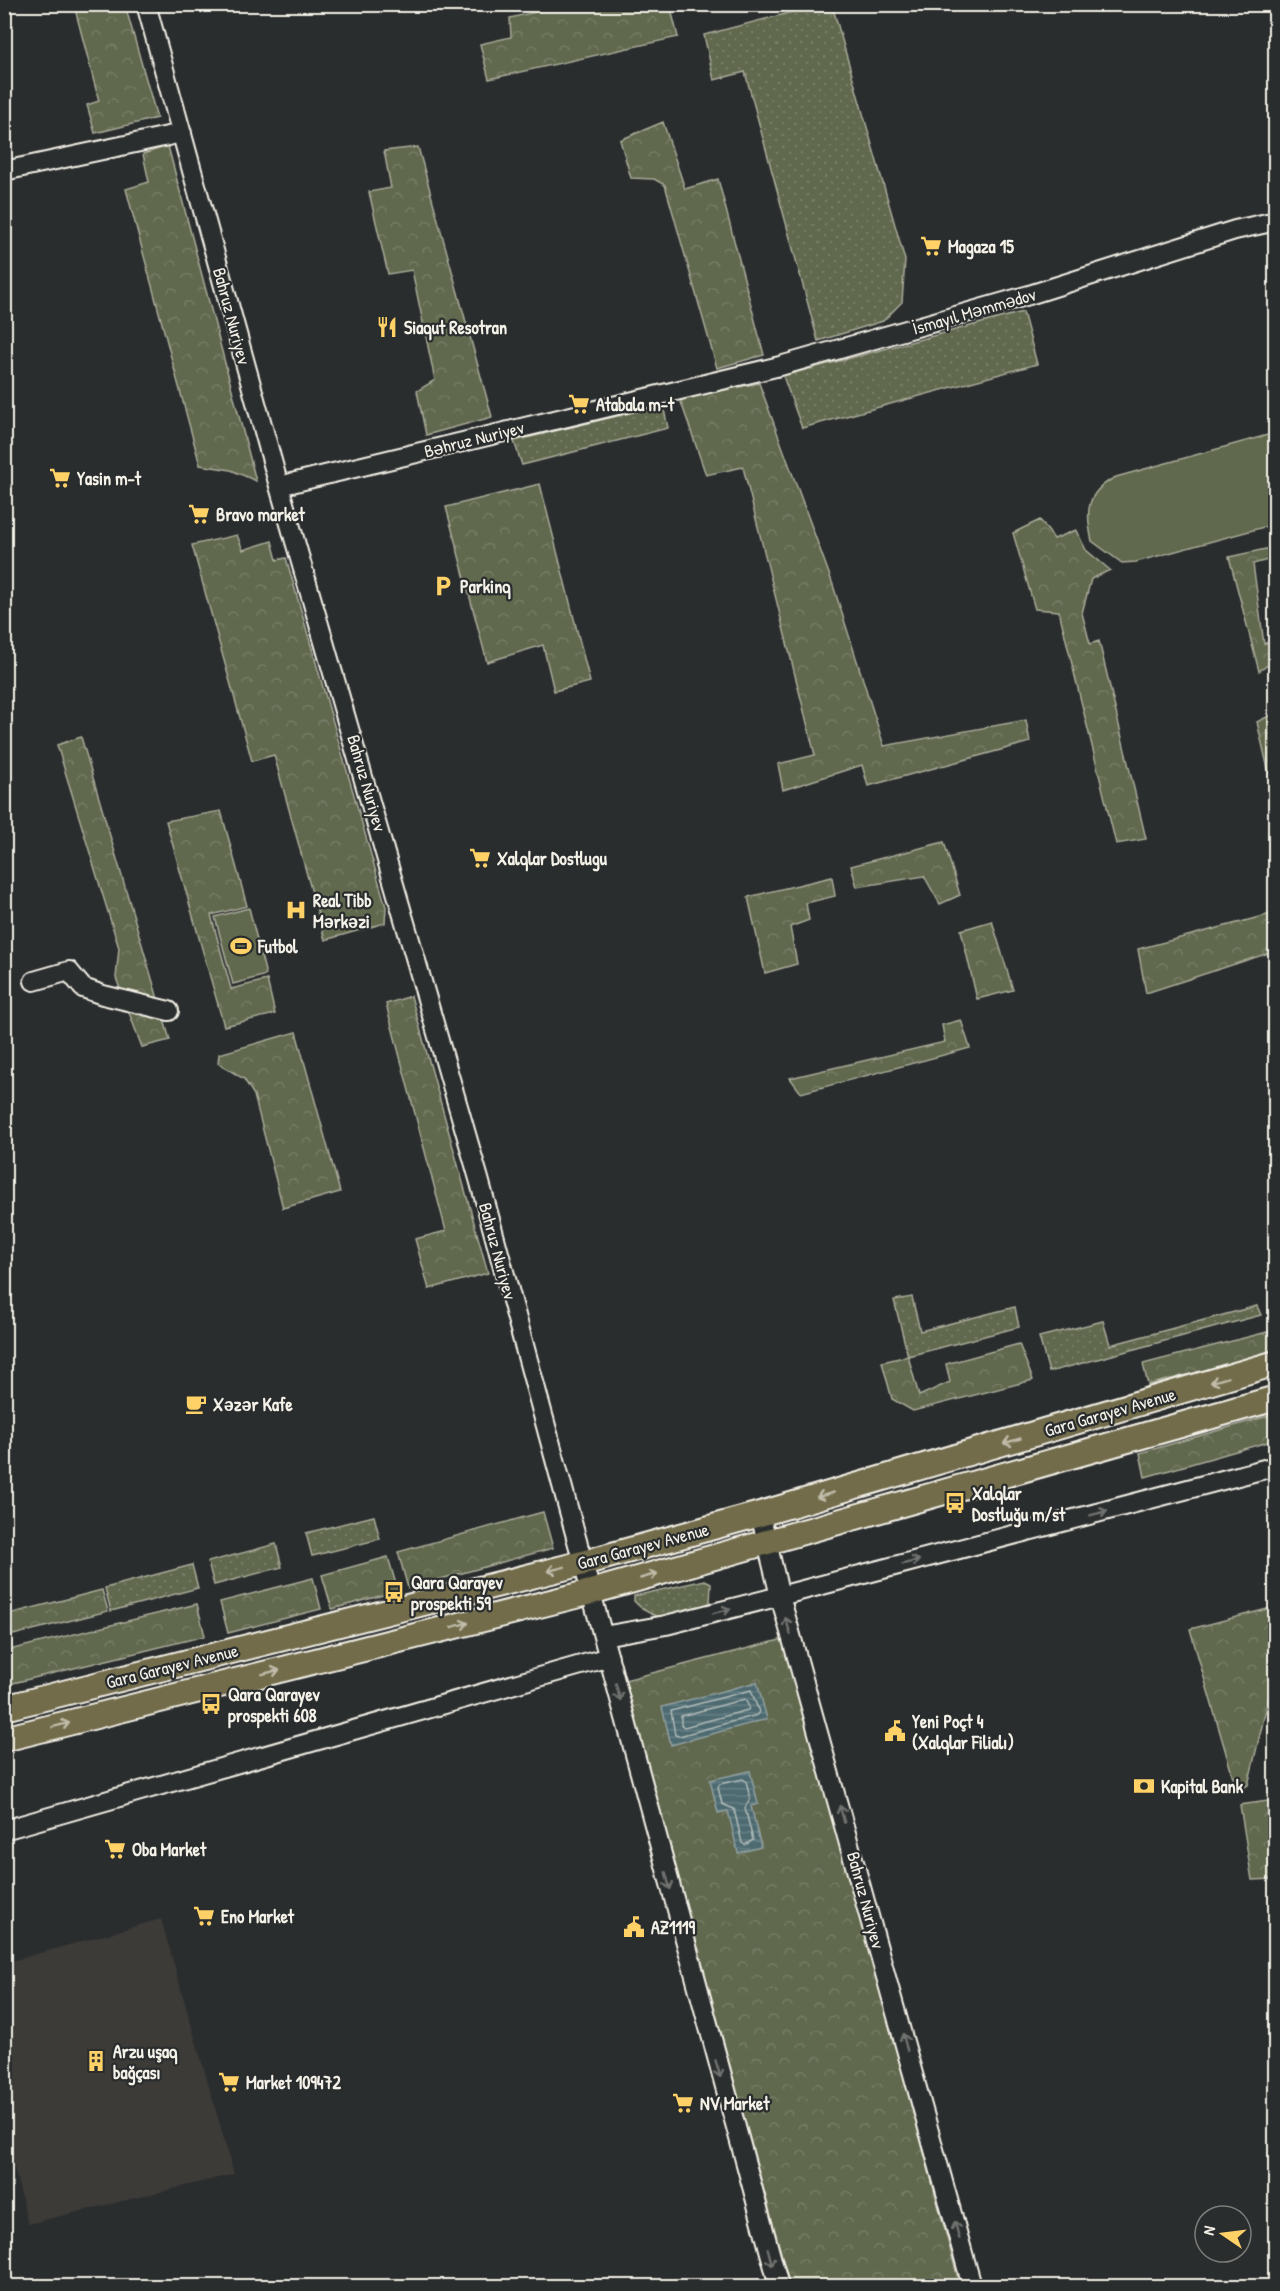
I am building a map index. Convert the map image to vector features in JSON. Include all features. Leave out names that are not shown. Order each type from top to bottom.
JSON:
[{"type":"main road","name":"Gara Garayev Avenue","points":[[4,1708],[583,1563],[760,1514],[1275,1363]]},
{"type":"main road","name":"Gara Garayev Avenue","points":[[4,1739],[591,1592],[1275,1398]]},
{"type":"street","name":"Bahruz Nuriyev","points":[[146,4],[279,486],[409,931],[583,1563]]},
{"type":"street","points":[[4,171],[182,133]]},
{"type":"street","name":"İsmayıl Məmmədov","points":[[669,392],[780,366],[869,341],[1029,295],[1235,230],[1275,221]]},
{"type":"street","name":"Bəhruz Nuriyev","points":[[279,486],[669,392]]},
{"type":"street","points":[[34,981],[69,971],[83,988],[169,1011]]},
{"type":"street","points":[[603,1636],[666,1625],[1275,1466]]},
{"type":"street","name":"Bahruz Nuriyev","points":[[760,1514],[780,1596],[972,2286]]},
{"type":"street","points":[[583,1563],[778,2286]]},
{"type":"street","points":[[4,1830],[609,1657]]},
{"type":"shaded area","points":[[161,1919],[234,2174],[28,2224],[5,2130],[5,1963]]},
{"type":"green space","points":[[823,4],[832,5],[905,260],[902,302],[883,321],[818,341],[745,72],[714,80],[704,35]]},
{"type":"green space","points":[[74,5],[125,5],[157,118],[95,133],[87,105],[99,101]]},
{"type":"green space","points":[[564,5],[670,5],[678,37],[489,79],[480,44],[511,37],[510,18]]},
{"type":"green space","points":[[663,122],[685,189],[718,179],[764,355],[717,368],[665,185],[654,179],[631,178],[620,140]]},
{"type":"green space","points":[[168,146],[256,481],[231,470],[200,465],[126,189],[149,182],[143,154]]},
{"type":"green space","points":[[418,147],[492,417],[426,435],[417,391],[435,380],[412,270],[388,274],[369,192],[391,188],[384,151]]},
{"type":"green space","points":[[1023,312],[1037,364],[802,428],[783,376]]},
{"type":"green space","points":[[759,383],[832,582],[884,746],[1026,720],[1030,742],[868,786],[862,765],[783,790],[778,764],[815,755],[743,467],[706,475],[680,399]]},
{"type":"green space","points":[[663,405],[668,428],[522,465],[514,441]]},
{"type":"green space","points":[[1275,433],[1275,524],[1136,562],[1122,563],[1092,541],[1089,520],[1090,503],[1099,489],[1116,477]]},
{"type":"green space","points":[[540,484],[590,682],[554,691],[543,645],[487,662],[446,507]]},
{"type":"green space","points":[[1040,520],[1054,539],[1076,530],[1086,550],[1110,570],[1091,579],[1082,613],[1090,644],[1099,641],[1146,839],[1116,844],[1059,611],[1035,609],[1013,533]]},
{"type":"green space","points":[[237,535],[243,550],[272,541],[277,560],[286,558],[386,907],[385,923],[325,940],[274,755],[252,761],[192,545]]},
{"type":"green space","points":[[1275,547],[1275,558],[1253,564],[1264,644],[1275,639],[1275,660],[1259,671],[1229,557]]},
{"type":"green space","points":[[1275,713],[1275,799],[1257,722]]},
{"type":"green space","points":[[81,737],[170,1040],[142,1047],[116,978],[119,948],[57,745]]},
{"type":"green space","points":[[221,811],[247,906],[211,915],[231,989],[267,980],[275,1014],[224,1026],[166,821]]},
{"type":"green space","points":[[944,842],[960,895],[940,904],[924,876],[857,887],[851,866]]},
{"type":"green space","points":[[832,877],[835,896],[806,903],[809,920],[790,927],[797,964],[765,973],[748,897]]},
{"type":"green space","name":"Futbol","points":[[249,908],[266,975],[233,984],[215,917]]},
{"type":"green space","points":[[1275,913],[1275,951],[1146,993],[1138,949]]},
{"type":"green space","points":[[992,921],[1013,990],[977,999],[961,930]]},
{"type":"green space","points":[[411,996],[488,1273],[429,1289],[415,1239],[446,1231],[386,1004]]},
{"type":"green space","points":[[961,1020],[970,1048],[801,1093],[790,1078],[945,1042],[942,1025]]},
{"type":"green space","points":[[296,1032],[340,1192],[283,1208],[254,1095],[244,1079],[218,1063],[219,1054]]},
{"type":"green space","points":[[912,1297],[920,1331],[1015,1307],[1019,1327],[908,1356],[894,1300]]},
{"type":"green space","points":[[1257,1306],[1261,1315],[1049,1372],[1039,1337],[1103,1321],[1110,1345]]},
{"type":"green space","points":[[1275,1330],[1275,1352],[1148,1385],[1143,1364]]},
{"type":"green space","points":[[1019,1344],[1033,1380],[913,1411],[892,1399],[882,1362],[908,1356],[919,1396],[950,1382],[946,1364]]},
{"type":"green space","points":[[1275,1414],[1275,1440],[1145,1477],[1140,1453]]},
{"type":"green space","points":[[543,1512],[553,1548],[408,1588],[398,1552]]},
{"type":"green space","points":[[374,1516],[380,1539],[312,1556],[306,1533]]},
{"type":"green space","points":[[276,1544],[282,1567],[214,1585],[208,1562]]},
{"type":"green space","points":[[388,1557],[398,1591],[332,1609],[322,1575]]},
{"type":"green space","points":[[192,1565],[198,1588],[111,1611],[105,1588]]},
{"type":"green space","points":[[313,1578],[321,1609],[228,1633],[220,1602]]},
{"type":"green space","points":[[705,1580],[711,1583],[710,1603],[679,1614],[661,1617],[652,1615],[634,1601],[634,1596]]},
{"type":"green space","points":[[102,1590],[108,1611],[5,1637],[5,1615]]},
{"type":"green space","points":[[197,1604],[205,1636],[5,1685],[5,1651]]},
{"type":"green space","points":[[1275,1607],[1275,1671],[1248,1785],[1237,1791],[1190,1629]]},
{"type":"green space","points":[[784,1639],[960,2286],[790,2286],[625,1680]]},
{"type":"green space","points":[[1275,1800],[1275,1879],[1252,1880],[1240,1805]]},
{"type":"water","points":[[757,1682],[767,1719],[671,1745],[662,1707]]},
{"type":"water","points":[[750,1771],[758,1804],[751,1806],[761,1847],[738,1853],[728,1811],[718,1813],[710,1780]]},
{"type":"place","name":"Magaza 15","points":[[931,246]]},
{"type":"place","name":"Siaqut Resotran","points":[[387,327]]},
{"type":"place","name":"Atabala m-t","points":[[579,404]]},
{"type":"place","name":"Yasin m-t","points":[[60,478]]},
{"type":"place","name":"Bravo market","points":[[199,514]]},
{"type":"place","name":"Parkinq","points":[[443,586]]},
{"type":"place","name":"Xalqlar Dostlugu","points":[[480,858]]},
{"type":"place","name":"Real Tibb Mərkəzi","points":[[296,910]]},
{"type":"place","name":"Futbol","points":[[241,946]]},
{"type":"place","name":"Xəzər Kafe","points":[[196,1404]]},
{"type":"place","name":"Xalqlar Dostluğu m/st","points":[[955,1503]]},
{"type":"place","name":"Qara Qarayev prospekti 59","points":[[394,1592]]},
{"type":"place","name":"Qara Qarayev prospekti 608","points":[[211,1704]]},
{"type":"place","name":"Yeni Poçt 4 (Xalqlar Filialı)","points":[[895,1731]]},
{"type":"place","name":"Kapital Bank","points":[[1144,1786]]},
{"type":"place","name":"Oba Market","points":[[115,1849]]},
{"type":"place","name":"Eno Market","points":[[204,1916]]},
{"type":"place","name":"AZ1119","points":[[634,1927]]},
{"type":"place","name":"Arzu uşaq bağçası","points":[[96,2061]]},
{"type":"place","name":"Market 109472","points":[[229,2082]]},
{"type":"place","name":"NV Market","points":[[683,2103]]}]
